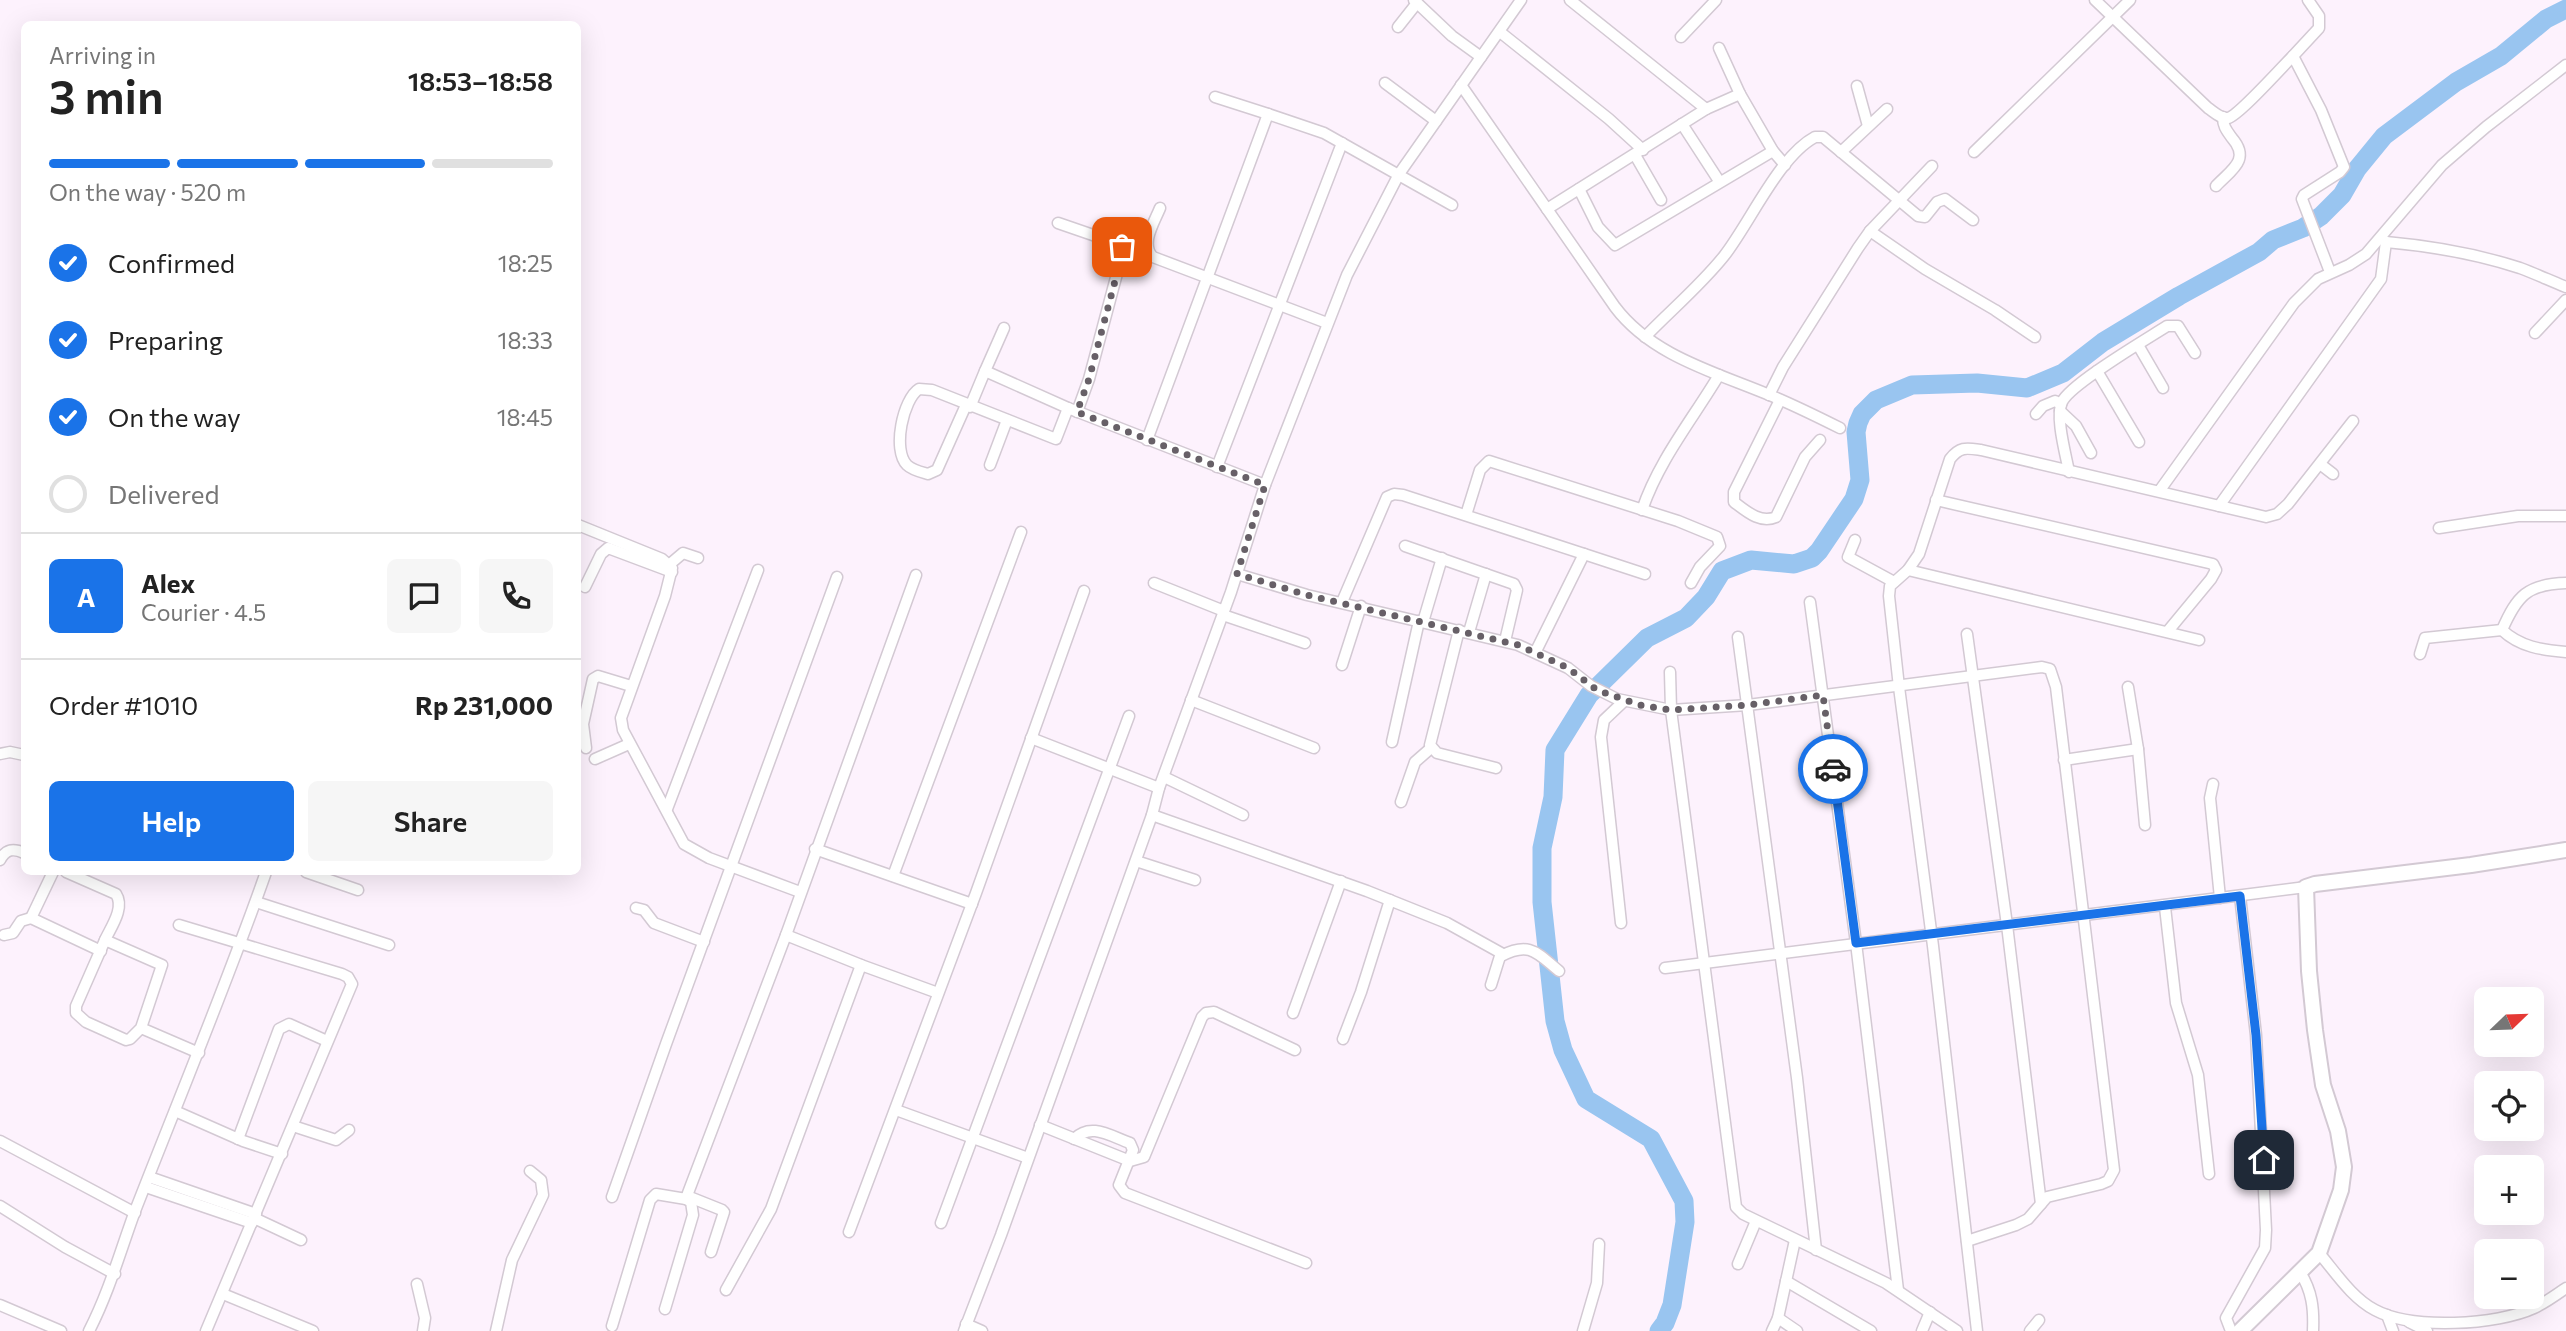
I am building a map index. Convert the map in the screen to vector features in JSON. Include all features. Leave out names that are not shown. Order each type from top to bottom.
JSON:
[{"type":"street","points":[[982,1331],[965,1327],[1136,861],[1237,574],[1265,485],[1327,323],[1365,238],[1399,174],[1521,0]]},
{"type":"street","points":[[1570,0],[1706,109]]},
{"type":"street","points":[[1681,37],[1716,0]]},
{"type":"street","points":[[2095,0],[2208,108],[2223,117],[2229,117],[2241,108],[2319,28],[2319,16],[2308,0]]},
{"type":"street","points":[[1974,152],[2130,0]]},
{"type":"street","points":[[1398,27],[1415,1],[1452,36],[1481,57]]},
{"type":"street","points":[[1500,32],[1609,119],[1639,153],[1661,200]]},
{"type":"street","points":[[1719,48],[1773,151],[1785,165]]},
{"type":"street","points":[[2293,56],[2321,110],[2344,167],[2302,199],[2330,272]]},
{"type":"street","points":[[2160,490],[2294,303],[2318,279],[2349,265],[2383,240],[2442,165],[2566,65]]},
{"type":"street","points":[[1385,83],[1436,121]]},
{"type":"street","points":[[1461,85],[1621,315],[1645,337],[1659,347],[1840,428]]},
{"type":"street","points":[[1857,86],[1868,126]]},
{"type":"street","points":[[1547,209],[1706,109],[1741,94]]},
{"type":"street","points":[[1215,97],[1324,133],[1452,205]]},
{"type":"street","points":[[1841,152],[1887,109]]},
{"type":"street","points":[[1147,440],[1268,114]]},
{"type":"street","points":[[2216,186],[2238,163],[2241,155],[2239,147],[2225,129],[2223,117]]},
{"type":"street","points":[[1682,124],[1719,181]]},
{"type":"street","points":[[1645,337],[1708,275],[1724,256],[1785,165],[1798,149],[1815,137],[1823,138],[1922,218],[1937,202],[1945,199],[1973,220]]},
{"type":"street","points":[[1217,467],[1342,143]]},
{"type":"street","points":[[1579,189],[1598,227],[1615,245],[1773,151]]},
{"type":"street","points":[[1769,395],[1832,288],[1870,231],[1932,166]]},
{"type":"street","points":[[1160,208],[1146,243],[1148,253],[1161,262],[1327,323]]},
{"type":"street","points":[[1004,328],[985,370],[968,406],[937,470],[928,474],[907,465],[903,458],[900,430],[916,390],[932,390],[968,406],[1055,439],[1089,379],[1123,251],[1119,244],[1058,223]]},
{"type":"street","points":[[1870,231],[1925,269],[2035,337]]},
{"type":"street","points":[[2383,240],[2483,258],[2523,269],[2566,287]]},
{"type":"street","points":[[2219,506],[2381,279],[2383,240]]},
{"type":"street","points":[[2535,333],[2566,300]]},
{"type":"street","points":[[2061,407],[2097,371],[2167,326],[2175,325],[2195,353]]},
{"type":"street","points":[[2138,345],[2163,388]]},
{"type":"street","points":[[985,370],[1072,410],[1265,485]]},
{"type":"street","points":[[2097,371],[2139,442]]},
{"type":"street","points":[[1642,510],[1655,477],[1670,450],[1719,375]]},
{"type":"street","points":[[1780,400],[1734,492],[1734,502],[1752,515],[1770,520],[1776,517],[1805,457],[1819,440]]},
{"type":"street","points":[[2036,414],[2048,403],[2055,401],[2076,426],[2091,453]]},
{"type":"street","points":[[2061,407],[2069,472]]},
{"type":"street","points":[[990,465],[1007,420]]},
{"type":"street","points":[[1977,1331],[1932,934],[1899,687],[1890,586],[1908,570],[1919,554],[1950,459],[1957,449],[1965,448],[2160,490],[2266,517],[2277,514],[2353,421]]},
{"type":"street","points":[[1465,515],[1480,470],[1489,461],[1717,537],[1720,546],[1700,567],[1691,583]]},
{"type":"street","points":[[2320,464],[2333,474]]},
{"type":"street","points":[[1342,602],[1389,495],[1403,495],[1645,574]]},
{"type":"street","points":[[1936,500],[2213,564],[2216,570],[2211,579],[2168,631]]},
{"type":"street","points":[[2438,528],[2518,516],[2566,516]]},
{"type":"street","points":[[581,526],[671,568]]},
{"type":"street","points":[[892,876],[1021,532]]},
{"type":"street","points":[[1855,540],[1848,557],[1894,582]]},
{"type":"street","points":[[1405,546],[1509,581],[1517,588],[1505,641]]},
{"type":"street","points":[[585,587],[601,554],[608,548],[671,568]]},
{"type":"street","points":[[698,558],[682,554],[671,568],[621,718],[623,730],[684,844],[709,858],[800,892]]},
{"type":"street","points":[[1536,651],[1584,554]]},
{"type":"street","points":[[1392,742],[1421,621],[1442,558]]},
{"type":"street","points":[[667,809],[758,570]]},
{"type":"street","points":[[1908,570],[2199,640]]},
{"type":"street","points":[[1237,574],[1307,595],[1505,641],[1536,651],[1568,668],[1591,686],[1620,700],[1671,710],[1748,705],[2042,667],[2050,669],[2056,687],[2114,1170],[2108,1181],[2047,1197],[2028,1219],[1967,1241]]},
{"type":"street","points":[[1401,802],[1415,762],[1432,748],[1434,726],[1464,631],[1486,574]]},
{"type":"street","points":[[686,1197],[786,935],[916,575]]},
{"type":"street","points":[[612,1197],[837,578]]},
{"type":"street","points":[[1154,583],[1223,613],[1305,643]]},
{"type":"street","points":[[2502,630],[2517,600],[2529,590],[2542,585],[2566,583]]},
{"type":"street","points":[[849,1232],[972,904],[1084,591]]},
{"type":"street","points":[[1810,602],[1856,943],[1898,1290]]},
{"type":"street","points":[[1342,665],[1361,606]]},
{"type":"street","points":[[2502,630],[2512,640],[2536,649],[2566,652]]},
{"type":"street","points":[[2420,654],[2425,638],[2502,630]]},
{"type":"street","points":[[1967,634],[2007,925],[2040,1204]]},
{"type":"street","points":[[1738,637],[1797,1078],[1816,1250]]},
{"type":"street","points":[[1670,672],[1671,710],[1738,1211],[1898,1290],[1956,1331]]},
{"type":"street","points":[[586,748],[583,724],[593,679],[604,677],[631,686]]},
{"type":"street","points":[[2128,687],[2138,749],[2145,825]]},
{"type":"street","points":[[1192,700],[1314,748]]},
{"type":"street","points":[[1620,700],[1604,720],[1601,737],[1620,923]]},
{"type":"street","points":[[941,1223],[1129,716]]},
{"type":"street","points":[[1031,738],[1160,789]]},
{"type":"street","points":[[595,759],[629,744]]},
{"type":"street","points":[[1432,748],[1437,753],[1496,768]]},
{"type":"street","points":[[2064,760],[2138,749]]},
{"type":"street","points":[[0,754],[10,752],[21,754]]},
{"type":"street","points":[[1164,777],[1243,815]]},
{"type":"street","points":[[2213,784],[2210,798],[2220,898]]},
{"type":"street","points":[[1152,815],[1341,881],[1465,932],[1498,950],[1501,956],[1491,985]]},
{"type":"street","points":[[815,849],[972,904]]},
{"type":"street","points":[[0,860],[5,852],[11,850],[21,852]]},
{"type":"street","points":[[1665,968],[2165,907],[2566,850]]},
{"type":"street","points":[[1136,861],[1195,880]]},
{"type":"street","points":[[31,918],[52,875]]},
{"type":"street","points":[[73,875],[116,894],[119,908],[76,1006],[76,1013],[86,1022],[126,1040],[141,1028],[162,965],[105,940]]},
{"type":"street","points":[[89,1331],[115,1274],[135,1213],[199,1053],[265,875]]},
{"type":"street","points":[[315,875],[358,890]]},
{"type":"street","points":[[1293,1013],[1341,881]]},
{"type":"street","points":[[2240,1331],[2319,1252],[2340,1190],[2345,1161],[2323,1085],[2315,1030],[2309,971],[2306,887]]},
{"type":"street","points":[[2231,1331],[2226,1318],[2264,1248],[2266,1230],[2256,1035],[2240,896]]},
{"type":"street","points":[[1343,1039],[1390,900]]},
{"type":"street","points":[[256,902],[389,945]]},
{"type":"street","points":[[2165,907],[2176,1003],[2198,1075],[2209,1174]]},
{"type":"street","points":[[635,908],[644,910],[654,923],[704,942]]},
{"type":"street","points":[[4,935],[13,933],[21,921],[31,918],[101,951]]},
{"type":"street","points":[[179,925],[342,974],[352,980],[348,998],[327,1041],[206,1331]]},
{"type":"street","points":[[786,935],[939,993]]},
{"type":"street","points":[[1501,956],[1518,948],[1531,949],[1559,971]]},
{"type":"street","points":[[726,1290],[771,1209],[861,965]]},
{"type":"street","points":[[1040,1125],[1130,1161],[1144,1157],[1206,1013],[1214,1012],[1295,1050]]},
{"type":"street","points":[[238,1139],[279,1029],[289,1024],[327,1041]]},
{"type":"street","points":[[141,1028],[199,1053]]},
{"type":"street","points":[[896,1110],[1028,1158]]},
{"type":"street","points":[[175,1111],[238,1139],[282,1154]]},
{"type":"street","points":[[293,1126],[336,1140],[349,1130]]},
{"type":"street","points":[[1074,1139],[1081,1132],[1090,1129],[1129,1143],[1133,1150],[1119,1185],[1125,1193],[1306,1263]]},
{"type":"street","points":[[0,1141],[135,1213]]},
{"type":"street","points":[[496,1331],[512,1261],[543,1195],[541,1180],[530,1171]]},
{"type":"street","points":[[148,1182],[254,1219],[301,1240]]},
{"type":"street","points":[[612,1326],[650,1200],[656,1194],[686,1197],[724,1212],[711,1252]]},
{"type":"street","points":[[665,1309],[693,1215],[691,1202],[686,1197]]},
{"type":"street","points":[[0,1206],[65,1247],[115,1274]]},
{"type":"street","points":[[1738,1264],[1756,1221]]},
{"type":"street","points":[[1772,1331],[1778,1318],[1796,1240]]},
{"type":"street","points":[[1583,1331],[1597,1283],[1599,1244]]},
{"type":"street","points":[[2319,1252],[2353,1293],[2375,1310],[2427,1331]]},
{"type":"street","points":[[2300,1272],[2308,1286],[2314,1308],[2313,1331]]},
{"type":"street","points":[[1786,1281],[1871,1331]]},
{"type":"street","points":[[417,1284],[425,1318],[423,1331]]},
{"type":"street","points":[[2402,1319],[2480,1322],[2537,1307],[2566,1288]]},
{"type":"street","points":[[223,1294],[313,1331]]},
{"type":"street","points":[[0,1305],[61,1331]]},
{"type":"street","points":[[1923,1331],[1930,1312]]},
{"type":"street","points":[[2387,1315],[2393,1331]]},
{"type":"street","points":[[1778,1318],[1797,1331]]},
{"type":"street","points":[[2030,1331],[2039,1320]]},
{"type":"waterway","points":[[1659,1331],[1672,1305],[1685,1222],[1684,1201],[1651,1139],[1586,1099],[1563,1050],[1555,1021],[1542,902],[1542,848],[1553,797],[1555,750],[1589,695],[1647,638],[1686,618],[1706,597],[1722,571],[1751,560],[1794,564],[1812,558],[1819,551],[1854,499],[1860,480],[1856,432],[1862,414],[1876,400],[1912,385],[1977,383],[2027,388],[2063,373],[2103,342],[2259,252],[2273,240],[2303,228],[2321,216],[2342,195],[2357,169],[2384,136],[2456,82],[2501,56],[2546,19],[2566,9]]},
{"type":"way so far","points":[[1122,247],[1098,348],[1077,412],[1265,485],[1237,574],[1307,595],[1518,645],[1556,661],[1597,690],[1640,705],[1671,710],[1748,705],[1823,695],[1833,769]]},
{"type":"route","points":[[1833,769],[1856,943],[2240,896],[2256,1035],[2264,1160]]}]
